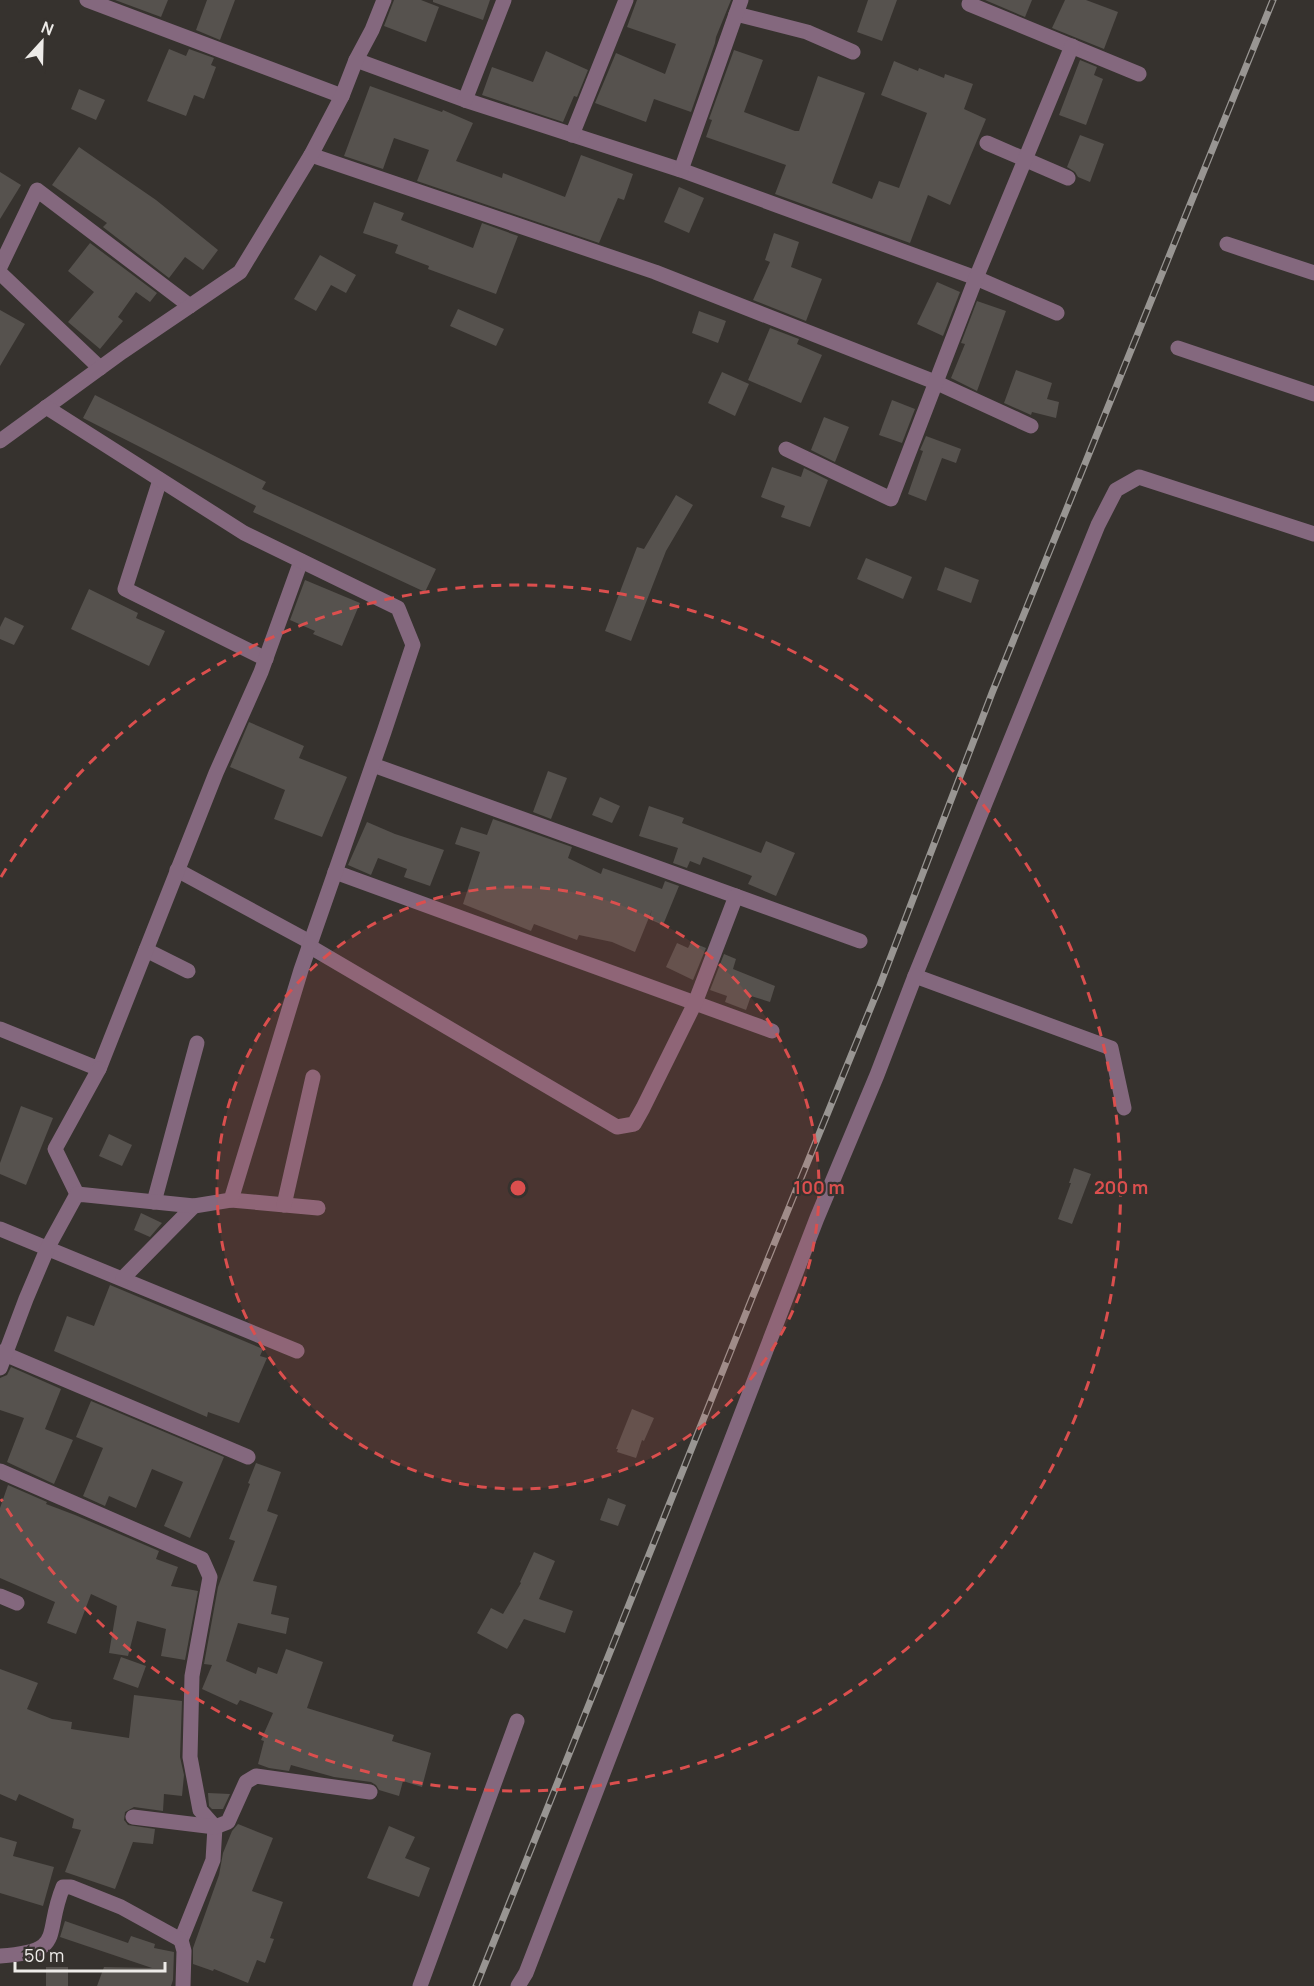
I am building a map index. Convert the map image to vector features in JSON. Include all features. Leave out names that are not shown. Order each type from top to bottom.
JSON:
[{"type":"street","points":[[87,0],[342,96]]},
{"type":"street","points":[[465,100],[504,0]]},
{"type":"street","points":[[572,135],[626,0]]},
{"type":"street","points":[[0,441],[100,368],[240,272],[311,155],[342,96],[356,60],[372,30],[379,2]]},
{"type":"street","points":[[969,4],[1139,74]]},
{"type":"street","points":[[681,170],[739,7],[853,52]]},
{"type":"street","points":[[786,449],[891,499],[976,278],[1072,46]]},
{"type":"street","points":[[356,60],[465,100],[681,170],[976,278],[1057,314]]},
{"type":"street","points":[[987,143],[1068,178]]},
{"type":"street","points":[[311,155],[655,272],[935,382],[1031,426]]},
{"type":"street","points":[[0,267],[37,190],[190,306]]},
{"type":"street","points":[[1227,244],[1314,273]]},
{"type":"street","points":[[0,273],[100,368]]},
{"type":"street","points":[[1178,348],[1314,394]]},
{"type":"street","points":[[45,407],[244,533],[398,608],[413,645],[310,944],[231,1200]]},
{"type":"street","points":[[518,1986],[526,1973],[817,1218],[877,1075],[1098,525],[1116,490],[1139,477],[1314,534]]},
{"type":"street","points":[[159,480],[125,589],[266,659]]},
{"type":"street","points":[[77,1194],[55,1149],[99,1068],[216,773],[266,659],[301,561]]},
{"type":"street","points":[[373,765],[860,941]]},
{"type":"street","points":[[177,870],[310,944],[617,1127],[634,1124],[695,1003],[736,896]]},
{"type":"street","points":[[335,873],[772,1031]]},
{"type":"street","points":[[146,950],[188,971]]},
{"type":"street","points":[[915,976],[1111,1048],[1124,1108]]},
{"type":"street","points":[[0,1029],[99,1068]]},
{"type":"street","points":[[154,1202],[197,1043]]},
{"type":"street","points":[[284,1205],[313,1077]]},
{"type":"street","points":[[77,1194],[194,1206],[231,1200],[318,1208]]},
{"type":"street","points":[[77,1194],[48,1248],[2,1358],[248,1457]]},
{"type":"street","points":[[123,1278],[194,1206]]},
{"type":"street","points":[[0,1229],[297,1351]]},
{"type":"street","points":[[0,1471],[202,1559],[210,1577],[192,1676],[190,1756],[200,1810],[215,1827],[213,1860],[182,1940],[183,1986]]},
{"type":"street","points":[[0,1596],[17,1603]]},
{"type":"street","points":[[420,1986],[517,1721]]},
{"type":"street","points":[[133,1817],[215,1827],[228,1822],[246,1782],[256,1776],[370,1792]]},
{"type":"street","points":[[0,1956],[27,1954],[40,1950],[54,1929],[57,1905],[63,1887],[71,1887],[121,1907],[182,1940]]},
{"type":"building","points":[[115,0],[168,0],[161,17]]},
{"type":"building","points":[[207,0],[235,0],[220,40],[196,30]]},
{"type":"building","points":[[394,0],[421,0],[439,7],[426,42],[384,26]]},
{"type":"building","points":[[433,0],[490,0],[483,20],[433,2]]},
{"type":"building","points":[[637,0],[731,0],[691,112],[654,99],[646,122],[595,103],[616,53],[665,74],[676,44],[627,27]]},
{"type":"building","points":[[868,0],[897,0],[882,41],[857,32]]},
{"type":"building","points":[[985,0],[1032,0],[1025,17]]},
{"type":"building","points":[[1065,0],[1086,0],[1118,12],[1104,49],[1052,28]]},
{"type":"building","points":[[169,49],[186,56],[189,49],[214,58],[211,65],[216,67],[204,99],[194,95],[186,116],[147,101]]},
{"type":"building","points":[[734,50],[763,60],[744,112],[795,131],[799,131],[818,76],[865,93],[832,183],[872,199],[879,181],[899,188],[927,113],[881,95],[894,61],[918,71],[919,68],[944,78],[945,74],[973,84],[964,109],[986,119],[950,205],[928,195],[910,243],[775,194],[786,165],[706,137],[712,120],[709,119]]},
{"type":"building","points":[[546,51],[588,70],[563,122],[482,95],[492,67],[533,82]]},
{"type":"building","points":[[1080,60],[1097,67],[1094,75],[1103,79],[1086,125],[1059,115]]},
{"type":"building","points":[[370,86],[442,112],[443,110],[473,123],[456,161],[502,178],[503,173],[565,197],[581,155],[633,174],[624,200],[618,198],[599,243],[417,181],[429,150],[394,138],[383,169],[344,156]]},
{"type":"building","points":[[79,89],[105,100],[96,120],[71,109]]},
{"type":"building","points":[[1080,135],[1104,144],[1090,182],[1078,177],[1067,167]]},
{"type":"building","points":[[79,147],[156,200],[218,250],[203,270],[185,257],[169,278],[103,227],[107,223],[52,185]]},
{"type":"building","points":[[0,172],[21,185],[0,219]]},
{"type":"building","points":[[679,187],[704,198],[689,233],[664,222]]},
{"type":"building","points":[[374,202],[404,213],[401,220],[473,248],[482,223],[518,236],[496,294],[428,269],[429,266],[395,253],[398,245],[363,233]]},
{"type":"building","points":[[774,233],[799,242],[791,267],[822,279],[806,321],[753,300],[770,262],[765,260]]},
{"type":"building","points":[[90,243],[157,293],[150,302],[136,292],[118,317],[123,321],[100,349],[68,322],[94,292],[68,271]]},
{"type":"building","points":[[320,255],[356,275],[346,293],[331,285],[316,311],[294,299]]},
{"type":"building","points":[[937,282],[960,292],[943,336],[917,324]]},
{"type":"building","points":[[977,301],[1006,311],[977,391],[951,378],[965,344],[961,343]]},
{"type":"building","points":[[458,309],[504,329],[496,346],[450,326]]},
{"type":"building","points":[[0,310],[25,324],[0,366]]},
{"type":"building","points":[[699,311],[726,321],[718,343],[692,333]]},
{"type":"building","points":[[770,328],[799,339],[797,344],[822,355],[801,403],[748,380]]},
{"type":"building","points":[[1016,370],[1052,383],[1047,399],[1059,402],[1056,418],[1032,412],[1031,415],[1004,403]]},
{"type":"building","points":[[722,372],[749,384],[735,416],[708,403]]},
{"type":"building","points":[[95,395],[266,482],[262,489],[436,569],[425,592],[253,512],[256,506],[83,418]]},
{"type":"building","points":[[892,400],[915,409],[902,443],[879,435]]},
{"type":"building","points":[[824,417],[849,427],[835,462],[811,450]]},
{"type":"building","points":[[926,436],[961,449],[956,463],[942,458],[926,501],[908,494]]},
{"type":"building","points":[[772,467],[801,477],[804,468],[828,480],[810,527],[781,517],[785,506],[761,497]]},
{"type":"building","points":[[676,495],[693,505],[666,551],[631,641],[605,631],[637,547],[644,549]]},
{"type":"building","points":[[866,558],[912,577],[903,599],[857,579]]},
{"type":"building","points":[[945,567],[979,580],[971,603],[937,590]]},
{"type":"building","points":[[305,580],[360,603],[342,646],[313,634],[315,631],[290,620]]},
{"type":"building","points":[[89,589],[138,613],[136,618],[165,631],[149,666],[71,629]]},
{"type":"building","points":[[5,617],[24,626],[14,645],[0,639],[0,627]]},
{"type":"building","points":[[249,722],[304,746],[299,758],[347,777],[322,837],[274,819],[285,790],[230,767]]},
{"type":"building","points":[[548,771],[567,778],[551,819],[533,812]]},
{"type":"building","points":[[600,797],[620,806],[612,823],[592,815]]},
{"type":"building","points":[[649,806],[684,818],[682,823],[761,853],[766,841],[795,853],[776,896],[748,884],[752,876],[703,857],[700,865],[690,861],[687,868],[673,863],[678,848],[639,836]]},
{"type":"building","points":[[493,819],[572,847],[568,858],[601,874],[603,868],[662,889],[665,881],[679,886],[663,925],[649,919],[652,910],[635,952],[612,942],[579,935],[577,940],[534,924],[531,931],[463,904],[480,852],[455,844],[461,827],[487,835]]},
{"type":"building","points":[[367,822],[444,850],[430,886],[404,877],[407,869],[378,858],[371,875],[348,865]]},
{"type":"building","points":[[691,942],[706,948],[693,980],[666,967],[677,943],[688,948]]},
{"type":"building","points":[[724,954],[736,959],[733,969],[775,986],[770,1002],[751,996],[746,1010],[725,1002],[727,996],[710,990]]},
{"type":"building","points":[[21,1106],[53,1118],[26,1185],[0,1174],[0,1163]]},
{"type":"building","points":[[109,1134],[132,1145],[122,1166],[99,1156]]},
{"type":"building","points":[[1074,1168],[1091,1174],[1072,1224],[1058,1219]]},
{"type":"building","points":[[141,1213],[162,1223],[150,1237],[134,1230]]},
{"type":"building","points":[[110,1285],[263,1349],[260,1356],[267,1358],[239,1423],[208,1412],[207,1417],[54,1351],[67,1316],[94,1326]]},
{"type":"building","points":[[11,1367],[61,1389],[45,1429],[73,1440],[54,1484],[7,1462],[24,1418],[0,1410],[0,1378],[7,1375]]},
{"type":"building","points":[[91,1401],[224,1457],[190,1538],[164,1526],[183,1482],[152,1469],[136,1508],[109,1496],[105,1506],[83,1496],[103,1448],[76,1437]]},
{"type":"building","points":[[632,1409],[654,1418],[644,1441],[642,1440],[636,1458],[617,1452],[618,1449],[616,1449]]},
{"type":"building","points":[[256,1463],[281,1472],[267,1511],[278,1515],[253,1581],[277,1586],[271,1614],[289,1618],[286,1634],[238,1623],[226,1661],[256,1674],[258,1667],[277,1674],[286,1649],[323,1662],[307,1708],[394,1735],[392,1741],[431,1753],[422,1787],[403,1781],[399,1796],[379,1790],[371,1782],[334,1777],[291,1765],[289,1771],[258,1764],[264,1741],[261,1740],[273,1713],[240,1700],[237,1705],[202,1689],[212,1665],[204,1664],[218,1587],[235,1541],[229,1539]]},
{"type":"building","points":[[8,1485],[47,1502],[46,1504],[159,1551],[156,1559],[178,1567],[171,1586],[198,1591],[185,1660],[161,1656],[166,1629],[137,1621],[128,1656],[109,1653],[117,1606],[91,1594],[76,1634],[47,1623],[55,1602],[0,1578],[0,1508]]},
{"type":"building","points":[[608,1498],[626,1505],[618,1526],[600,1520]]},
{"type":"building","points":[[534,1552],[555,1561],[539,1599],[573,1611],[565,1633],[524,1619],[507,1649],[477,1633],[491,1608],[503,1614],[521,1583]]},
{"type":"building","points":[[121,1657],[146,1666],[138,1688],[113,1679]]},
{"type":"building","points":[[0,1669],[38,1683],[27,1709],[52,1719],[72,1722],[71,1729],[129,1738],[134,1695],[182,1701],[180,1757],[184,1775],[182,1796],[164,1794],[163,1811],[134,1807],[125,1812],[124,1820],[128,1825],[155,1829],[153,1844],[133,1842],[115,1889],[65,1872],[81,1830],[72,1828],[74,1819],[19,1794],[16,1801],[0,1794]]},
{"type":"building","points":[[208,1793],[230,1794],[223,1809],[212,1809],[209,1806]]},
{"type":"building","points":[[238,1824],[273,1838],[252,1891],[283,1902],[270,1938],[274,1939],[265,1963],[257,1960],[248,1983],[214,1969],[213,1971],[193,1964],[193,1948],[219,1875],[223,1853],[232,1831]]},
{"type":"building","points":[[389,1826],[415,1837],[405,1858],[430,1868],[419,1897],[367,1878]]},
{"type":"building","points":[[0,1837],[17,1842],[13,1856],[54,1867],[43,1906],[0,1893]]},
{"type":"building","points":[[65,1921],[128,1943],[131,1936],[155,1944],[154,1948],[174,1952],[171,1986],[97,1986],[104,1967],[152,1968],[60,1937]]},
{"type":"building","points":[[46,1967],[68,1967],[68,1986],[46,1986]]},
{"type":"railway","points":[[476,1986],[880,985],[992,693],[1273,0]]}]
